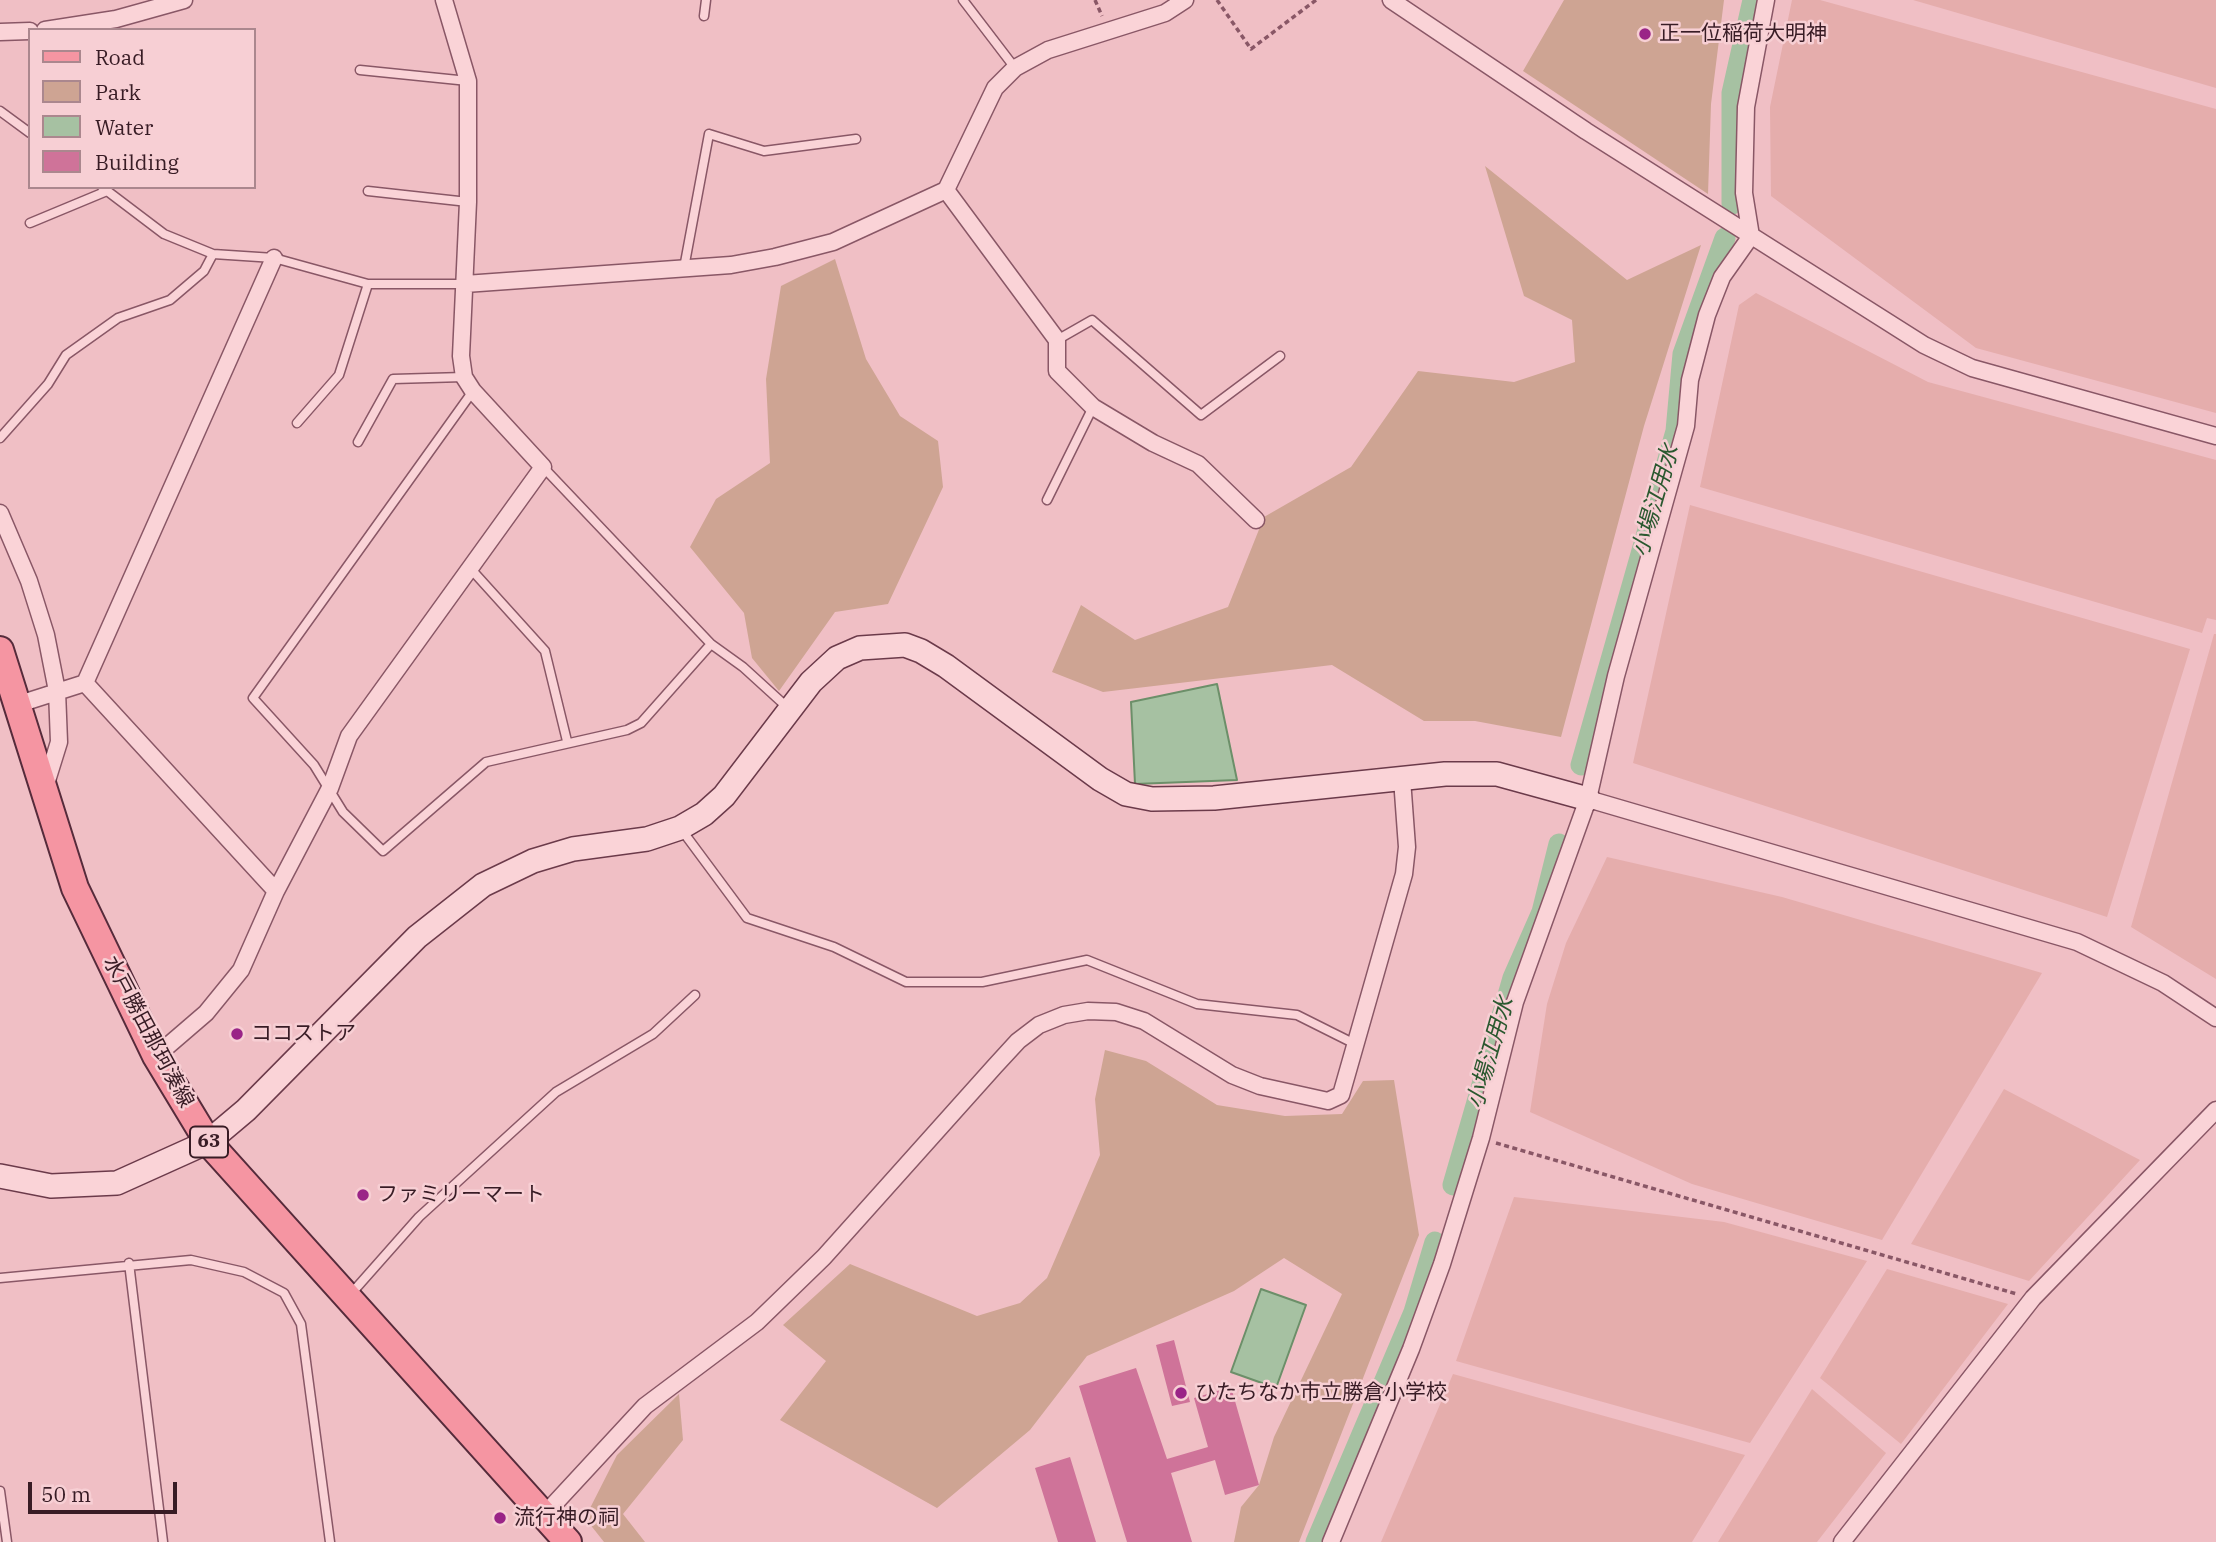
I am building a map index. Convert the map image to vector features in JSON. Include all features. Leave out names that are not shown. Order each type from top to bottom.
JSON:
[{"type":"main road","name":"水戸勝田那珂湊線","points":[[0,650],[75,888],[156,1056],[208,1142],[568,1542]]},
{"type":"street","points":[[53,28],[142,6],[184,0]]},
{"type":"street","points":[[156,1056],[206,1013],[241,970],[276,891],[330,788],[349,736],[543,467],[473,391],[464,377],[461,356],[468,202],[468,80],[444,0]]},
{"type":"street","points":[[465,284],[731,265],[833,242],[946,190],[995,88],[1015,68],[1048,50],[1165,13],[1185,0]]},
{"type":"street","points":[[1391,0],[1586,131],[1924,345],[1972,368],[2216,436]]},
{"type":"street","points":[[1331,1542],[1411,1349],[1442,1264],[1481,1138],[1515,1002],[1588,799],[1616,676],[1686,426],[1690,380],[1707,315],[1722,277],[1751,236],[1744,193],[1746,107],[1766,0]]},
{"type":"street","points":[[0,32],[28,31]]},
{"type":"street","points":[[946,190],[1057,340],[1057,371],[1093,407],[1153,443],[1198,464],[1256,520]]},
{"type":"street","points":[[85,683],[274,258]]},
{"type":"street","points":[[0,513],[29,582],[46,635],[57,691],[60,742],[43,790]]},
{"type":"street","points":[[0,1176],[51,1186],[117,1183],[208,1142],[246,1110],[417,937],[482,885],[533,861],[572,849],[647,839],[680,828],[704,814],[724,796],[811,682],[837,658],[860,648],[905,645],[946,666],[1068,757],[1126,794],[1152,799],[1214,798],[1445,774],[1497,774],[2077,942],[2163,983],[2216,1018]]},
{"type":"street","points":[[16,705],[85,683]]},
{"type":"street","points":[[85,683],[276,891]]},
{"type":"street","points":[[545,1514],[645,1406],[757,1322],[824,1258],[995,1066],[1039,1025],[1064,1015],[1088,1011],[1116,1012],[1144,1021],[1232,1075],[1260,1086],[1328,1101],[1341,1095],[1358,1045],[1404,874],[1407,847],[1402,779]]},
{"type":"street","points":[[1842,1542],[2033,1298],[2216,1110]]},
{"type":"lane","points":[[704,16],[706,0]]},
{"type":"lane","points":[[963,0],[1015,68]]},
{"type":"lane","points":[[359,70],[468,80]]},
{"type":"lane","points":[[0,111],[28,132]]},
{"type":"lane","points":[[684,268],[709,134],[764,151],[856,139]]},
{"type":"lane","points":[[30,223],[105,189],[164,234],[213,254],[274,258],[368,284],[465,284]]},
{"type":"lane","points":[[368,191],[468,202]]},
{"type":"lane","points":[[0,438],[48,384],[66,355],[118,318],[170,300],[204,271],[213,254]]},
{"type":"lane","points":[[297,423],[339,375],[368,284]]},
{"type":"lane","points":[[1057,340],[1092,320],[1201,415],[1280,356]]},
{"type":"lane","points":[[358,442],[393,379],[464,377]]},
{"type":"lane","points":[[473,391],[253,698],[314,765],[343,812],[383,851],[486,762],[567,741],[627,730],[640,723],[711,644]]},
{"type":"lane","points":[[1047,500],[1093,407]]},
{"type":"lane","points":[[543,467],[711,644],[743,667],[790,710]]},
{"type":"lane","points":[[470,568],[545,651],[567,741]]},
{"type":"lane","points":[[680,828],[747,918],[834,947],[906,982],[982,982],[1087,960],[1197,1004],[1297,1015],[1358,1045]]},
{"type":"lane","points":[[348,1298],[419,1217],[556,1092],[653,1034],[695,995]]},
{"type":"lane","points":[[0,1278],[129,1263],[191,1260],[244,1272],[284,1293],[301,1324],[330,1542]]},
{"type":"lane","points":[[129,1263],[163,1542]]},
{"type":"lane","points":[[0,1491],[7,1542]]},
{"type":"path","points":[[1217,0],[1251,49],[1316,0]]},
{"type":"path","points":[[1481,1138],[2033,1298]]},
{"type":"shaded area","points":[[1792,0],[1820,0],[2216,109],[2216,413],[1976,348],[1771,196],[1770,107]]},
{"type":"shaded area","points":[[1913,0],[2216,0],[2216,88]]},
{"type":"shaded area","points":[[1756,293],[1928,382],[2216,460],[2216,620],[2207,618],[2202,633],[1700,487],[1739,305]]},
{"type":"shaded area","points":[[1690,505],[2190,649],[2107,917],[1633,763]]},
{"type":"shaded area","points":[[2216,634],[2216,979],[2131,927]]},
{"type":"shaded area","points":[[1607,857],[1782,897],[2042,973],[1882,1240],[1692,1184],[1530,1112],[1547,1004],[1566,943]]},
{"type":"shaded area","points":[[2004,1089],[2140,1160],[2029,1281],[1911,1244]]},
{"type":"shaded area","points":[[1514,1197],[1724,1222],[1867,1261],[1750,1443],[1456,1361]]},
{"type":"shaded area","points":[[1887,1269],[2008,1304],[1901,1444],[1820,1378]]},
{"type":"shaded area","points":[[1453,1374],[1745,1455],[1692,1542],[1381,1542]]},
{"type":"shaded area","points":[[1812,1389],[1886,1453],[1817,1542],[1718,1542]]},
{"type":"green space","points":[[1564,0],[1724,0],[1711,104],[1708,194],[1523,71]]},
{"type":"green space","points":[[1485,166],[1627,280],[1701,245],[1644,426],[1561,737],[1475,721],[1424,721],[1332,665],[1103,692],[1052,672],[1081,605],[1135,640],[1228,607],[1264,517],[1351,467],[1418,371],[1514,382],[1575,362],[1572,320],[1524,296]]},
{"type":"green space","points":[[835,259],[866,359],[900,416],[938,441],[943,487],[888,604],[835,612],[779,691],[752,658],[744,613],[690,547],[716,499],[770,463],[766,379],[781,286]]},
{"type":"green space","points":[[1105,1050],[1146,1061],[1217,1105],[1285,1116],[1342,1114],[1363,1081],[1394,1080],[1419,1235],[1299,1542],[1234,1542],[1241,1507],[1259,1485],[1274,1437],[1342,1294],[1284,1258],[1234,1291],[1087,1356],[1030,1430],[937,1508],[780,1420],[826,1361],[783,1325],[850,1264],[977,1316],[1020,1303],[1047,1278],[1100,1155],[1095,1099]]},
{"type":"green space","points":[[679,1394],[683,1440],[623,1514],[645,1542],[604,1542],[585,1518],[617,1455]]},
{"type":"water","points":[[1217,684],[1237,780],[1135,784],[1131,702]]},
{"type":"water","points":[[1261,1289],[1306,1305],[1276,1388],[1231,1372]]},
{"type":"building","points":[[1174,1340],[1190,1402],[1172,1406],[1156,1345]]},
{"type":"building","points":[[1136,1368],[1167,1459],[1208,1447],[1194,1398],[1231,1387],[1259,1485],[1225,1495],[1215,1460],[1171,1473],[1192,1542],[1127,1542],[1079,1386]]},
{"type":"building","points":[[1070,1457],[1096,1542],[1058,1542],[1035,1468]]},
{"type":"waterway","name":"小場江用水","points":[[1732,204],[1732,93],[1753,0]]},
{"type":"waterway","name":"小場江用水","points":[[1581,765],[1676,431],[1683,354],[1725,238]]},
{"type":"waterway","name":"小場江用水","points":[[1453,1185],[1513,978],[1542,912],[1559,844]]},
{"type":"waterway","name":"小場江用水","points":[[1316,1542],[1414,1312],[1435,1242]]},
{"type":"place","name":"正一位稲荷大明神","points":[[1645,34]]},
{"type":"place","name":"ココストア","points":[[237,1034]]},
{"type":"place","name":"ファミリーマート","points":[[363,1195]]},
{"type":"place","name":"ひたちなか市立勝倉小学校","points":[[1181,1393]]},
{"type":"place","name":"流行神の祠","points":[[500,1518]]}]
